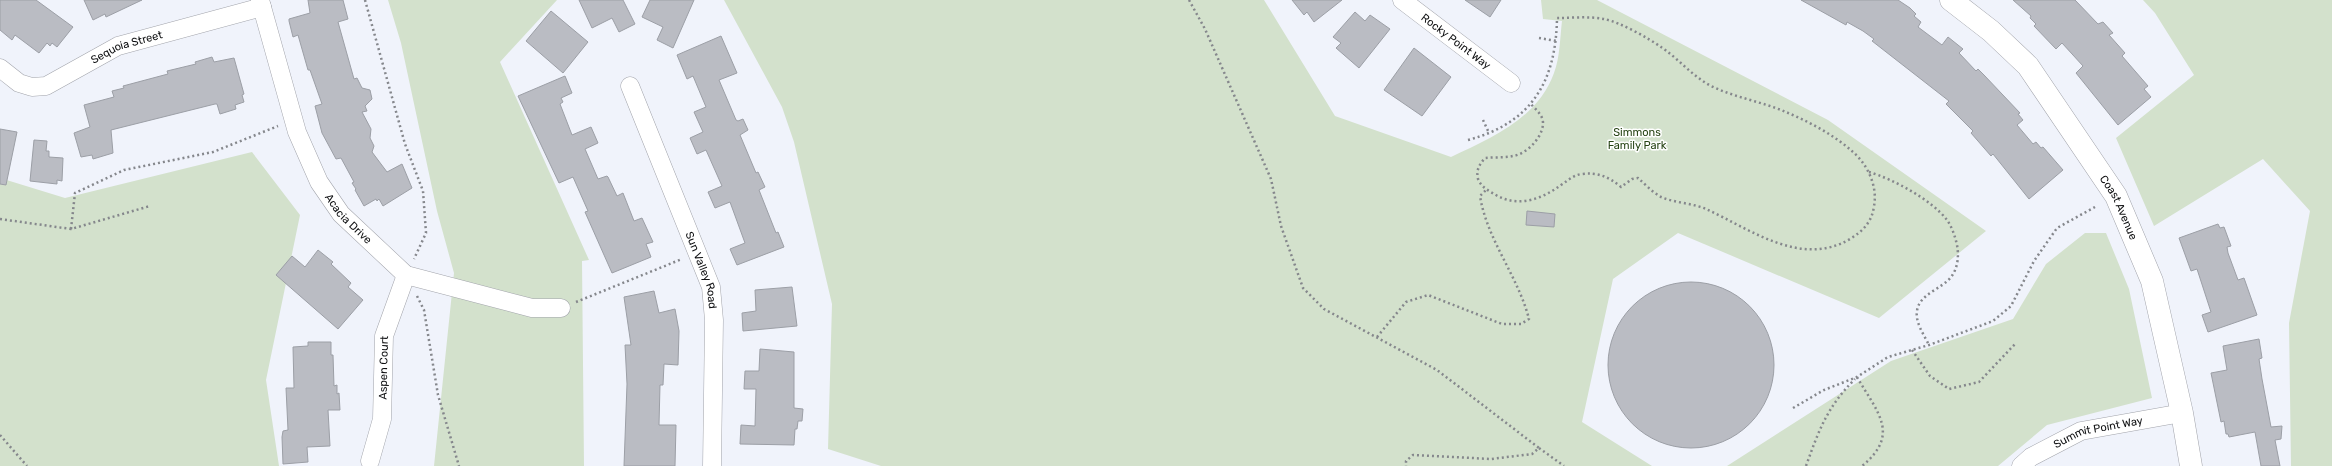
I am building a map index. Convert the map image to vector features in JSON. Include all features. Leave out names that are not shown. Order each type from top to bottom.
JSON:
[{"type":"street","name":"Rocky Point Way","points":[[1402,0],[1511,83]]},
{"type":"street","name":"Coast Avenue","points":[[1951,0],[1991,31],[2028,66],[2116,196],[2152,281],[2182,413],[2191,466]]},
{"type":"street","name":"Acacia Drive","points":[[261,4],[293,119],[319,182],[341,214],[406,275],[532,308],[561,308]]},
{"type":"street","name":"Sequoia Street","points":[[0,68],[19,83],[32,87],[46,86],[118,46],[261,4]]},
{"type":"street","name":"Sun Valley Road","points":[[630,86],[711,287],[714,320],[712,466]]},
{"type":"street","name":"Aspen Court","points":[[370,461],[382,419],[384,336],[406,275]]},
{"type":"street","name":"Summit Point Way","points":[[2021,466],[2031,457],[2081,431],[2182,413]]},
{"type":"path","points":[[365,0],[404,144],[423,191],[426,233],[406,275],[424,310],[438,395],[458,466]]},
{"type":"path","points":[[1189,0],[1205,29],[1271,179],[1281,226],[1303,288],[1324,309],[1377,336],[1437,370],[1564,466]]},
{"type":"path","points":[[1468,140],[1500,129],[1531,104],[1549,76],[1557,41],[1557,18],[1603,18],[1612,21],[1661,47],[1695,76],[1711,86],[1738,98],[1780,110],[1816,126],[1853,152],[1869,172],[1875,204],[1867,226],[1859,234],[1840,246],[1825,249],[1792,247],[1753,234],[1696,204],[1662,198],[1638,178],[1632,179],[1621,187],[1611,178],[1596,174],[1581,174],[1572,176],[1545,196],[1530,201],[1516,201],[1501,198],[1486,190],[1479,182],[1477,174],[1478,166],[1485,158],[1514,156],[1521,154],[1529,148],[1540,135],[1543,122],[1540,114],[1531,104]]},
{"type":"path","points":[[1539,38],[1557,41]]},
{"type":"path","points":[[71,229],[75,193],[124,170],[213,152],[293,119]]},
{"type":"path","points":[[1483,120],[1489,133]]},
{"type":"path","points":[[1869,172],[1885,177],[1929,203],[1947,219],[1954,234],[1958,252],[1957,266],[1950,278],[1925,297],[1917,310],[1917,319],[1929,345]]},
{"type":"path","points":[[1377,336],[1406,302],[1428,295],[1502,324],[1521,324],[1529,319],[1525,304],[1486,224],[1480,196],[1486,190]]},
{"type":"path","points":[[0,219],[71,229],[150,206]]},
{"type":"path","points":[[1806,466],[1818,432],[1836,398],[1857,377],[1888,356],[1929,345],[1993,321],[2011,306],[2034,261],[2057,228],[2095,207]]},
{"type":"path","points":[[561,308],[698,253]]},
{"type":"path","points":[[1912,350],[1930,376],[1949,389],[1979,382],[2015,344]]},
{"type":"path","points":[[1793,408],[1824,390],[1857,377]]},
{"type":"path","points":[[1857,377],[1883,427],[1883,441],[1881,446],[1875,455],[1862,466]]},
{"type":"path","points":[[0,435],[27,466]]},
{"type":"path","points":[[1406,466],[1406,461],[1413,455],[1491,459],[1532,454],[1539,448]]},
{"type":"green space","points":[[388,0],[557,0],[500,62],[589,260],[582,261],[584,466],[434,466],[454,273],[437,211],[401,43]]},
{"type":"green space","name":"Simmons Family Park","points":[[724,0],[1264,0],[1335,116],[1451,157],[1512,125],[1537,102],[1547,89],[1558,60],[1562,21],[1543,19],[1541,0],[1597,0],[1828,120],[1986,231],[1879,318],[1678,233],[1613,279],[1582,422],[1652,466],[881,466],[828,449],[832,304],[794,142],[782,107]]},
{"type":"green space","points":[[2143,0],[2332,0],[2332,466],[2291,466],[2289,323],[2310,211],[2263,159],[2154,226],[2116,138],[2194,75],[2155,13]]},
{"type":"green space","points":[[252,152],[300,215],[266,380],[279,466],[0,466],[0,178],[65,198]]},
{"type":"green space","points":[[2085,233],[2106,233],[2129,289],[2152,398],[2047,425],[1998,466],[1727,466],[1891,361],[2013,319],[2046,264]]},
{"type":"building","points":[[0,0],[36,0],[73,27],[57,47],[52,43],[50,46],[47,43],[39,53],[15,35],[12,40],[0,30]]},
{"type":"building","points":[[84,0],[142,0],[106,17],[105,14],[93,20]]},
{"type":"building","points":[[308,0],[343,0],[348,19],[338,22],[354,79],[357,78],[362,88],[370,90],[372,99],[365,106],[367,111],[362,112],[371,129],[370,138],[374,146],[372,152],[387,172],[402,164],[412,188],[383,206],[379,199],[377,201],[376,199],[364,206],[352,183],[354,182],[341,158],[336,159],[322,133],[315,106],[322,104],[310,70],[308,70],[298,35],[293,37],[289,21],[289,19],[310,13]]},
{"type":"building","points":[[579,0],[623,0],[635,24],[619,32],[612,18],[592,28]]},
{"type":"building","points":[[650,0],[694,0],[673,48],[657,40],[663,27],[642,17]]},
{"type":"building","points":[[1292,0],[1342,0],[1314,22],[1307,12],[1304,15]]},
{"type":"building","points":[[1465,0],[1501,0],[1490,17]]},
{"type":"building","points":[[1801,0],[1898,0],[1916,14],[1914,16],[1921,22],[1918,27],[1942,45],[1948,37],[1963,49],[1959,53],[1976,71],[1978,69],[2020,113],[2018,114],[2023,120],[2017,125],[2033,144],[2036,142],[2041,148],[2043,147],[2063,170],[2029,199],[1993,154],[1991,156],[1971,133],[1973,131],[1946,104],[1949,101],[1872,41],[1874,39],[1863,31],[1847,22],[1846,25]]},
{"type":"building","points":[[2013,0],[2075,0],[2098,24],[2103,22],[2113,33],[2109,35],[2125,53],[2122,56],[2148,86],[2144,89],[2151,97],[2118,125],[2076,73],[2083,66],[2062,43],[2056,49],[2034,26],[2036,24],[2030,18],[2031,16]]},
{"type":"building","points":[[551,11],[588,42],[563,73],[526,41]]},
{"type":"building","points":[[1355,12],[1365,21],[1370,15],[1390,29],[1359,68],[1336,48],[1341,43],[1333,37]]},
{"type":"building","points":[[721,36],[737,73],[719,80],[736,120],[738,121],[743,119],[748,130],[740,135],[756,173],[758,172],[765,187],[759,190],[776,233],[778,232],[784,247],[737,265],[730,249],[745,243],[730,202],[715,208],[708,192],[722,186],[706,150],[697,154],[690,138],[703,132],[694,112],[706,107],[693,76],[687,79],[677,55]]},
{"type":"building","points":[[1414,48],[1451,77],[1422,116],[1384,90]]},
{"type":"building","points":[[212,57],[214,62],[234,58],[244,94],[242,95],[244,102],[235,105],[236,109],[220,114],[217,104],[215,104],[111,130],[113,153],[93,159],[92,155],[81,157],[74,133],[90,127],[84,105],[114,97],[112,91],[124,88],[123,86],[168,74],[167,71],[196,64],[195,62]]},
{"type":"building","points":[[565,76],[572,93],[561,98],[563,102],[560,104],[572,135],[591,127],[598,143],[585,149],[598,179],[607,176],[617,196],[623,193],[634,221],[642,218],[653,242],[646,244],[651,257],[612,273],[585,212],[588,211],[573,177],[559,183],[518,96]]},
{"type":"building","points":[[0,129],[17,132],[6,185],[0,184]]},
{"type":"building","points":[[34,140],[47,141],[46,151],[49,151],[49,157],[63,158],[62,181],[57,180],[57,184],[30,181]]},
{"type":"building","points":[[1527,211],[1555,214],[1554,227],[1526,225]]},
{"type":"building","points":[[2218,224],[2220,228],[2224,227],[2231,246],[2227,247],[2228,253],[2238,280],[2244,278],[2257,315],[2208,332],[2202,315],[2211,312],[2197,269],[2191,271],[2179,238]]},
{"type":"building","points":[[318,250],[333,262],[331,264],[351,283],[348,287],[363,300],[338,329],[276,275],[292,256],[305,267]]},
{"type":"building","points":[[1691,282],[1715,286],[1730,292],[1743,301],[1755,313],[1764,326],[1770,341],[1774,365],[1770,389],[1764,404],[1755,417],[1743,429],[1730,438],[1715,444],[1691,448],[1667,444],[1652,438],[1639,429],[1627,417],[1618,404],[1612,389],[1608,365],[1612,341],[1618,326],[1627,313],[1639,301],[1652,292],[1667,286]]},
{"type":"building","points":[[792,287],[797,326],[743,331],[742,313],[756,311],[755,290]]},
{"type":"building","points":[[654,291],[659,313],[675,309],[679,331],[678,365],[664,364],[663,385],[660,385],[659,425],[676,425],[675,466],[624,466],[627,384],[625,345],[631,345],[624,297]]},
{"type":"building","points":[[2259,339],[2262,358],[2259,359],[2271,427],[2282,426],[2281,439],[2275,440],[2280,466],[2261,466],[2255,432],[2229,437],[2228,434],[2226,434],[2224,421],[2221,422],[2211,373],[2227,370],[2223,346]]},
{"type":"building","points":[[308,342],[331,342],[334,386],[337,385],[340,410],[328,410],[330,446],[307,447],[308,462],[283,464],[282,437],[283,431],[288,430],[286,388],[294,388],[293,347],[308,346]]},
{"type":"building","points":[[760,349],[794,352],[794,408],[803,409],[802,421],[798,421],[797,429],[795,429],[794,445],[740,444],[741,425],[755,426],[756,389],[744,389],[745,371],[759,371]]}]
